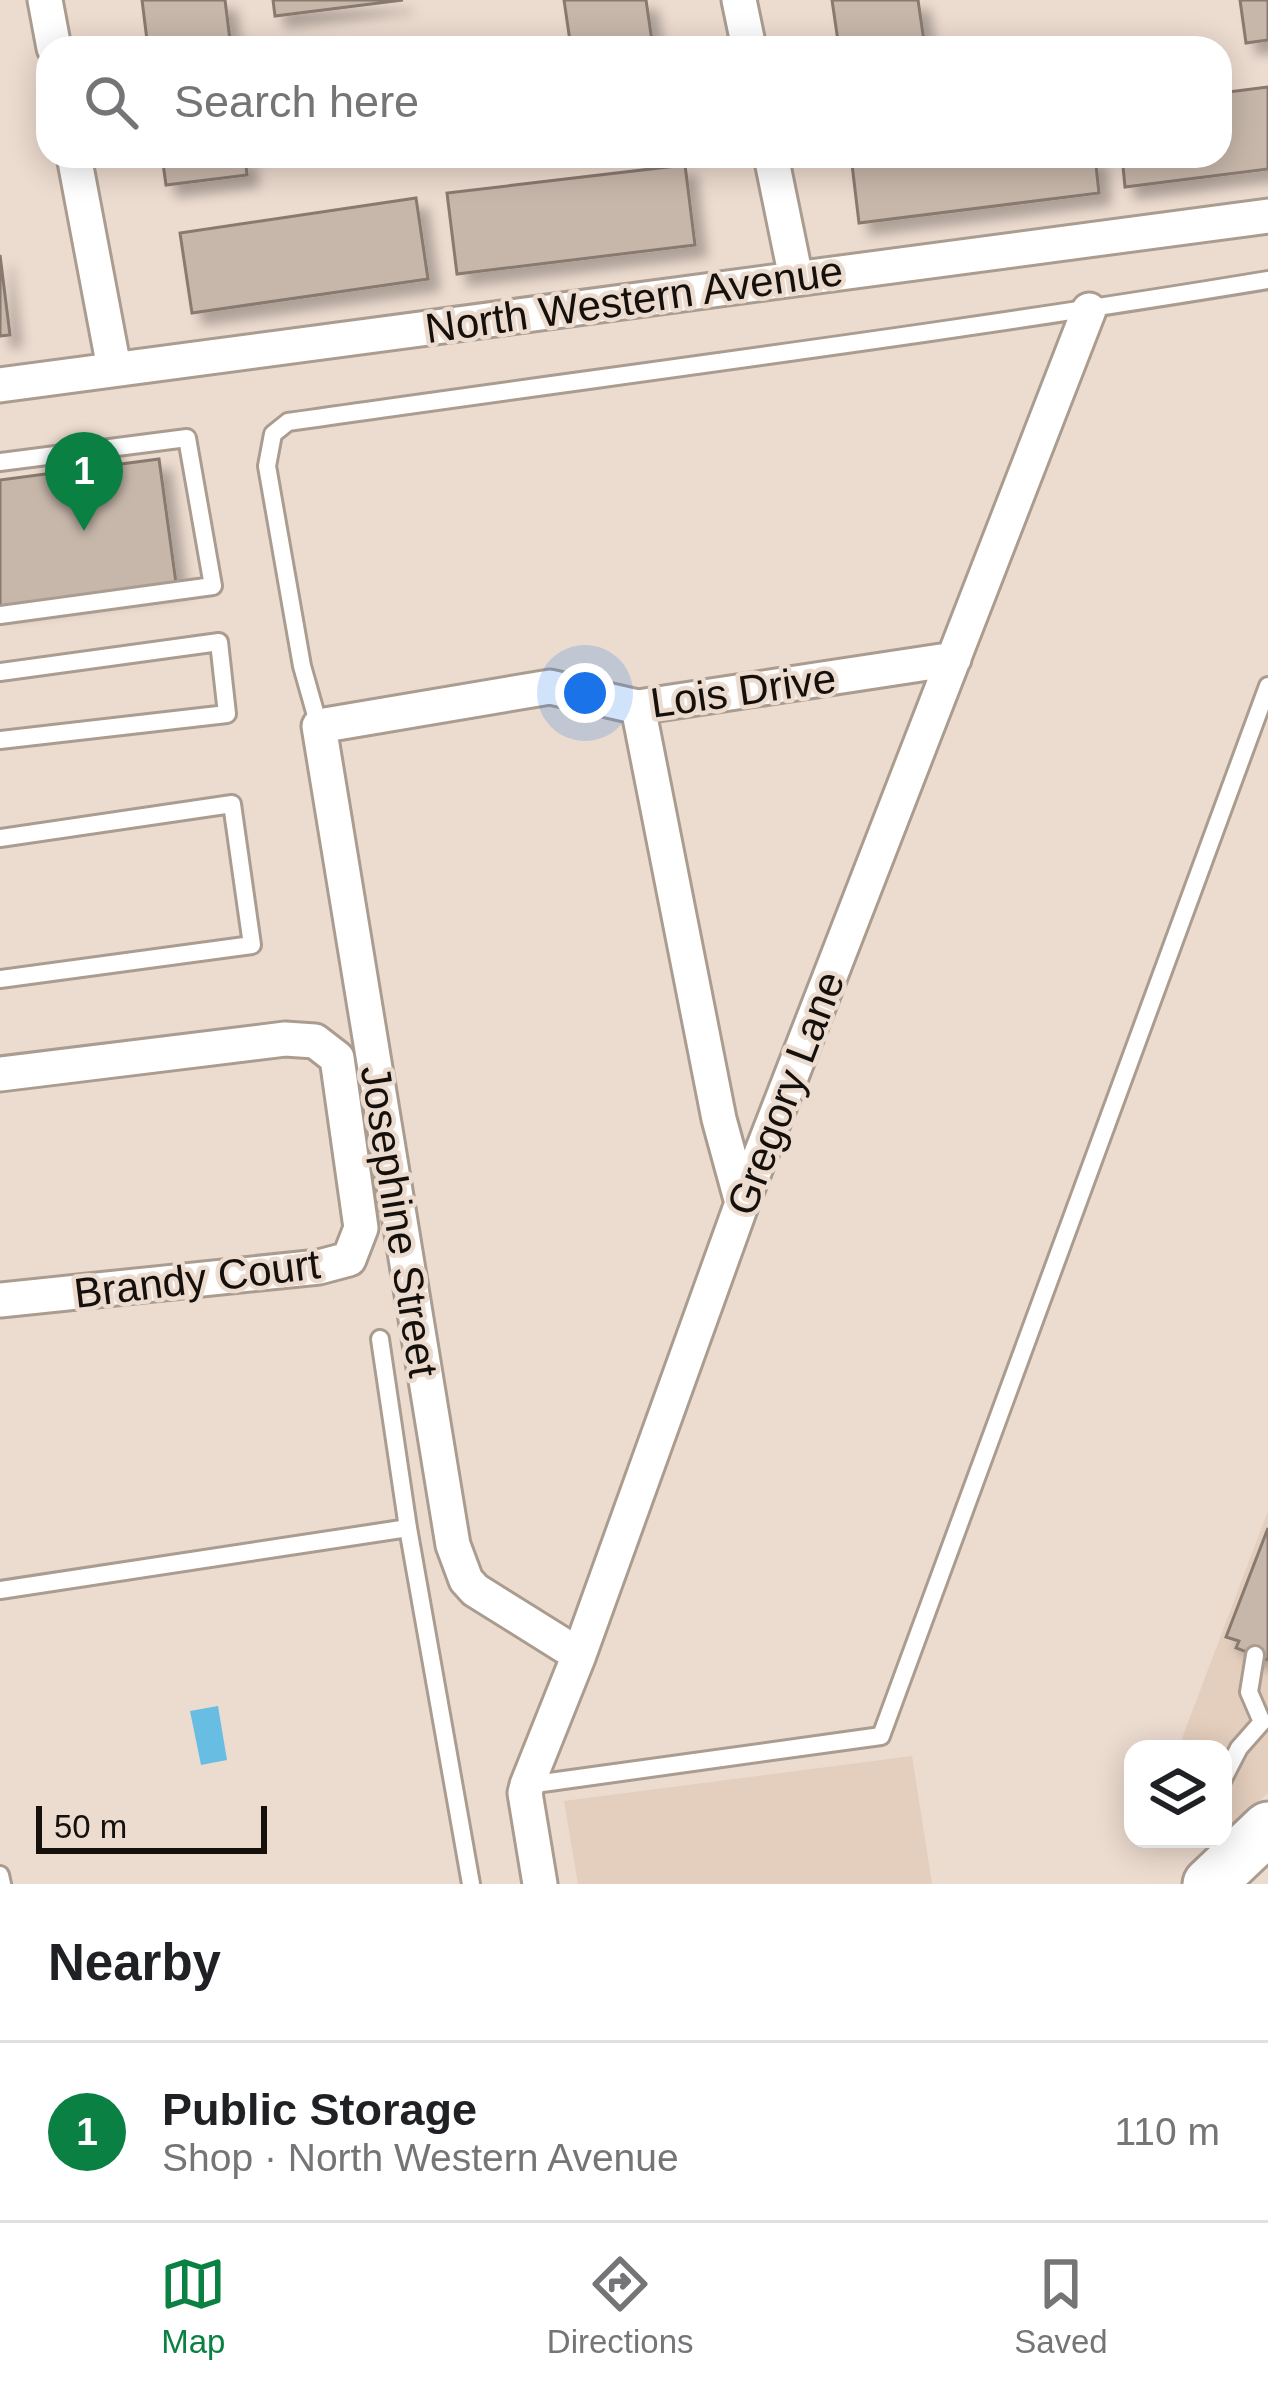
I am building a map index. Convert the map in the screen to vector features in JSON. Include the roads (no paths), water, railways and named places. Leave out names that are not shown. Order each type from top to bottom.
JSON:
[{"type":"main road","points":[[1209,1884],[1268,1828]]},
{"type":"street","points":[[45,0],[52,36]]},
{"type":"street","points":[[739,0],[746,36]]},
{"type":"street","points":[[76,168],[114,368]]},
{"type":"street","points":[[773,168],[796,278]]},
{"type":"street","name":"North Western Avenue","points":[[0,385],[1268,216]]},
{"type":"street","name":"Gregory Lane","points":[[540,1884],[526,1785],[742,1203],[1089,310]]},
{"type":"street","name":"Lois Drive","points":[[319,725],[550,687],[638,707],[954,659]]},
{"type":"street","points":[[638,707],[719,1120],[742,1203]]},
{"type":"street","name":"Josephine Street","points":[[319,725],[453,1545],[466,1580],[476,1590],[578,1655]]},
{"type":"street","name":"Brandy Court","points":[[0,1074],[285,1040],[314,1042],[337,1058],[361,1228],[349,1258],[319,1267],[0,1300]]},
{"type":"lane","points":[[319,725],[302,666],[267,466],[273,434],[288,422],[1089,310],[1268,280]]},
{"type":"lane","points":[[0,462],[187,438],[213,586],[0,615]]},
{"type":"lane","points":[[0,672],[219,642],[227,714],[0,740]]},
{"type":"lane","points":[[526,1785],[880,1736],[1268,686]]},
{"type":"lane","points":[[0,838],[232,804],[251,945],[0,979]]},
{"type":"lane","points":[[380,1339],[470,1884]]},
{"type":"lane","points":[[0,1590],[408,1528]]},
{"type":"lane","points":[[1232,1762],[1239,1748],[1266,1724],[1249,1692],[1255,1655]]},
{"type":"lane","points":[[0,1875],[2,1884]]},
{"type":"water","points":[[218,1706],[227,1760],[201,1765],[190,1711]]},
{"type":"place","name":"Public Storage","points":[[84,531]]}]
